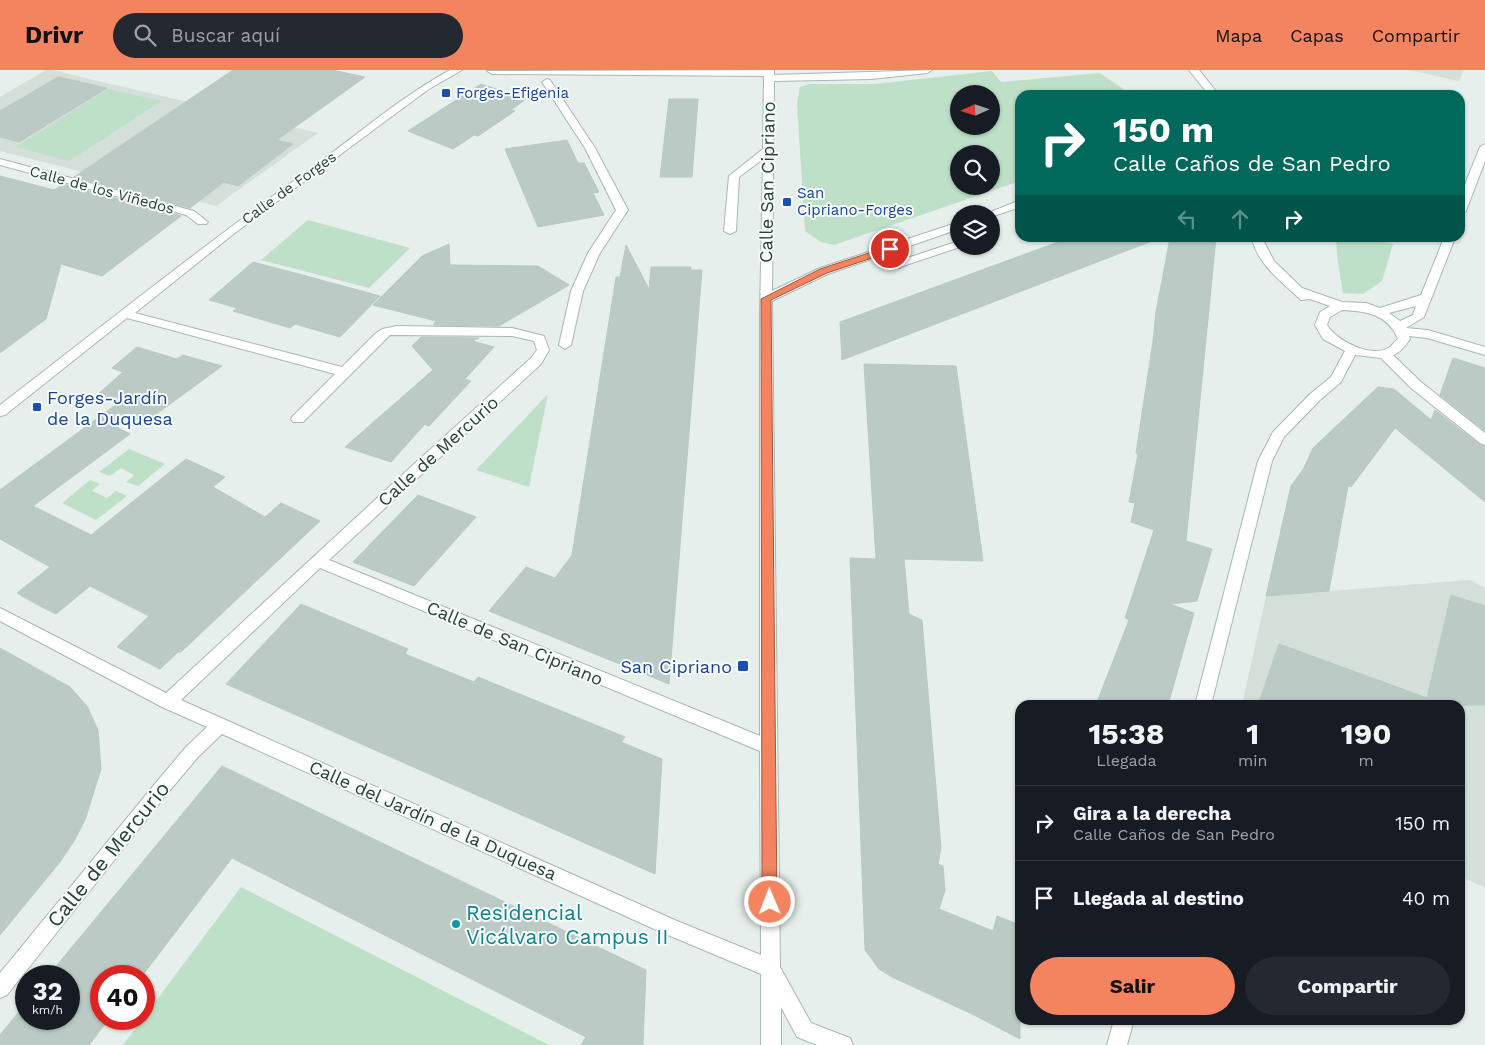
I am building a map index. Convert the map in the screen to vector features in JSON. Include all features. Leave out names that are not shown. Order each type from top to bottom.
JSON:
[{"type":"street","name":"Calle de Forges","points":[[0,412],[232,230],[426,87],[457,70]]},
{"type":"street","points":[[480,70],[570,73],[609,70],[803,76],[871,76],[927,70]]},
{"type":"street","points":[[1194,70],[1210,90]]},
{"type":"street","name":"Calle San Cipriano","points":[[769,74],[766,299],[770,1045]]},
{"type":"street","points":[[547,82],[590,148],[622,210],[594,253],[577,291],[565,344]]},
{"type":"street","points":[[1465,198],[1485,147]]},
{"type":"street","points":[[730,231],[734,176],[768,150]]},
{"type":"street","name":"Calle de los Viñedos","points":[[0,163],[190,213],[202,222]]},
{"type":"street","points":[[1000,211],[1015,205]]},
{"type":"street","points":[[766,299],[824,271],[950,229]]},
{"type":"street","points":[[1258,242],[1268,262],[1322,314]]},
{"type":"street","points":[[1401,328],[1418,317],[1448,242]]},
{"type":"street","points":[[899,264],[950,247]]},
{"type":"street","points":[[1297,290],[1340,306]]},
{"type":"street","points":[[1379,312],[1410,304],[1426,297]]},
{"type":"street","points":[[1401,328],[1404,339],[1401,345],[1384,354],[1374,354],[1352,350],[1328,338],[1322,330],[1320,322],[1322,314],[1329,309],[1340,306],[1359,306],[1379,312],[1401,328],[1428,334],[1485,352]]},
{"type":"street","points":[[126,314],[345,372],[298,420]]},
{"type":"street","name":"Calle de Mercurio","points":[[168,702],[536,361],[543,350],[540,339],[512,332],[397,330],[386,332],[379,337],[345,372]]},
{"type":"street","points":[[1204,700],[1265,461],[1278,435],[1336,379],[1352,350]]},
{"type":"street","points":[[1384,354],[1416,385],[1485,440]]},
{"type":"street","name":"Calle de San Cipriano","points":[[318,561],[768,747]]},
{"type":"street","name":"Calle del Jardín de la Duquesa","points":[[0,614],[168,702],[770,970]]},
{"type":"street","name":"Calle de Mercurio","points":[[0,988],[166,783],[192,752],[220,725]]},
{"type":"street","points":[[770,970],[804,1030],[843,1045]]},
{"type":"street","points":[[1117,1045],[1123,1025]]},
{"type":"shaded area","points":[[46,70],[318,133],[216,206],[0,151],[0,97]]},
{"type":"shaded area","points":[[1409,70],[1464,70],[1459,81]]},
{"type":"shaded area","points":[[1470,580],[1485,588],[1485,887],[1465,879],[1465,700],[1243,700],[1266,596]]},
{"type":"green space","points":[[992,71],[1001,82],[1100,73],[1125,90],[1015,90],[1015,183],[1000,188],[1000,145],[950,145],[950,195],[979,195],[834,245],[821,242],[805,231],[797,104],[800,87],[809,84],[875,84]]},
{"type":"green space","points":[[108,89],[162,101],[69,161],[16,147]]},
{"type":"green space","points":[[308,220],[410,248],[369,288],[261,260]]},
{"type":"green space","points":[[1336,242],[1384,242],[1393,244],[1382,281],[1363,294],[1343,293]]},
{"type":"green space","points":[[548,394],[529,487],[476,470]]},
{"type":"green space","points":[[129,449],[165,464],[138,486],[126,482],[134,475],[121,468],[110,476],[99,472]]},
{"type":"green space","points":[[90,480],[100,484],[92,491],[107,498],[116,491],[127,496],[96,520],[62,503]]},
{"type":"green space","points":[[241,887],[549,1045],[123,1045],[134,1030],[155,1030],[155,1002]]},
{"type":"building","points":[[233,70],[332,70],[365,77],[277,140],[293,144],[238,186],[224,182],[190,208],[74,177]]},
{"type":"building","points":[[58,77],[107,88],[19,142],[0,137],[0,111]]},
{"type":"building","points":[[481,84],[526,99],[511,110],[515,111],[478,136],[474,135],[453,149],[408,131]]},
{"type":"building","points":[[669,99],[698,99],[692,177],[660,177]]},
{"type":"building","points":[[567,140],[578,163],[584,163],[599,192],[593,193],[604,215],[538,227],[505,149]]},
{"type":"building","points":[[0,176],[54,190],[63,184],[181,216],[102,276],[61,264],[46,319],[0,353]]},
{"type":"building","points":[[1058,242],[1149,242],[842,360],[840,322]]},
{"type":"building","points":[[1169,242],[1216,242],[1186,541],[1212,549],[1197,601],[1170,604],[1194,613],[1169,700],[1098,700],[1129,620],[1125,618],[1154,530],[1131,522],[1135,503],[1129,502],[1138,454],[1136,453],[1156,312]]},
{"type":"building","points":[[449,244],[450,265],[538,266],[569,285],[499,326],[433,325],[436,321],[373,305],[422,256]]},
{"type":"building","points":[[626,245],[649,289],[651,267],[691,267],[690,270],[702,270],[669,684],[489,611],[526,567],[555,578],[572,555],[616,277],[620,277]]},
{"type":"building","points":[[253,262],[380,296],[340,337],[295,324],[290,328],[233,311],[237,308],[209,300]]},
{"type":"building","points":[[421,337],[479,338],[472,341],[494,347],[465,379],[471,381],[429,426],[425,424],[391,462],[345,447],[433,370],[412,346]]},
{"type":"building","points":[[137,347],[177,359],[183,355],[222,366],[147,421],[122,416],[118,428],[130,434],[33,506],[91,535],[186,459],[225,477],[213,487],[265,517],[281,503],[320,521],[181,652],[178,652],[160,669],[117,647],[149,616],[90,586],[56,614],[36,604],[17,593],[50,567],[0,539],[0,490],[118,403],[96,396],[123,372],[112,368]]},
{"type":"building","points":[[1453,358],[1485,368],[1485,431],[1440,395]]},
{"type":"building","points":[[864,364],[956,366],[983,561],[904,559],[909,614],[922,620],[941,848],[938,864],[943,866],[945,890],[939,909],[993,931],[997,916],[1015,923],[1015,1025],[1020,1025],[1020,1039],[972,1014],[892,977],[879,969],[865,950],[850,558],[876,559]]},
{"type":"building","points":[[1378,387],[1394,389],[1431,420],[1435,410],[1485,447],[1485,502],[1395,428],[1351,487],[1348,486],[1329,591],[1266,596],[1291,486],[1304,468],[1313,448]]},
{"type":"building","points":[[418,495],[476,517],[414,586],[353,562]]},
{"type":"building","points":[[1451,595],[1485,606],[1485,705],[1465,705],[1465,700],[1260,700],[1279,644],[1427,698]]},
{"type":"building","points":[[301,604],[408,649],[405,654],[474,682],[478,677],[625,737],[621,742],[662,759],[655,874],[226,684]]},
{"type":"building","points":[[0,648],[70,687],[87,706],[98,730],[101,769],[85,820],[74,841],[60,862],[0,935]]},
{"type":"building","name":"Residencial Vicálvaro Campus II","points":[[222,766],[646,970],[643,1045],[581,1045],[586,1037],[232,858],[150,965],[90,965],[90,1030],[101,1030],[89,1045],[0,1045],[0,1035],[15,1017],[15,1030],[80,1030],[80,965],[57,965]]},
{"type":"place","name":"Forges-Efigenia","points":[[446,93]]},
{"type":"place","name":"San Cipriano-Forges","points":[[787,202]]},
{"type":"place","name":"Forges-Jardín de la Duquesa","points":[[37,407]]},
{"type":"place","name":"San Cipriano","points":[[743,666]]},
{"type":"place","name":"Residencial Vicálvaro Campus II","points":[[456,924]]},
{"type":"route","points":[[770,902],[766,299],[824,271],[890,249]]}]
